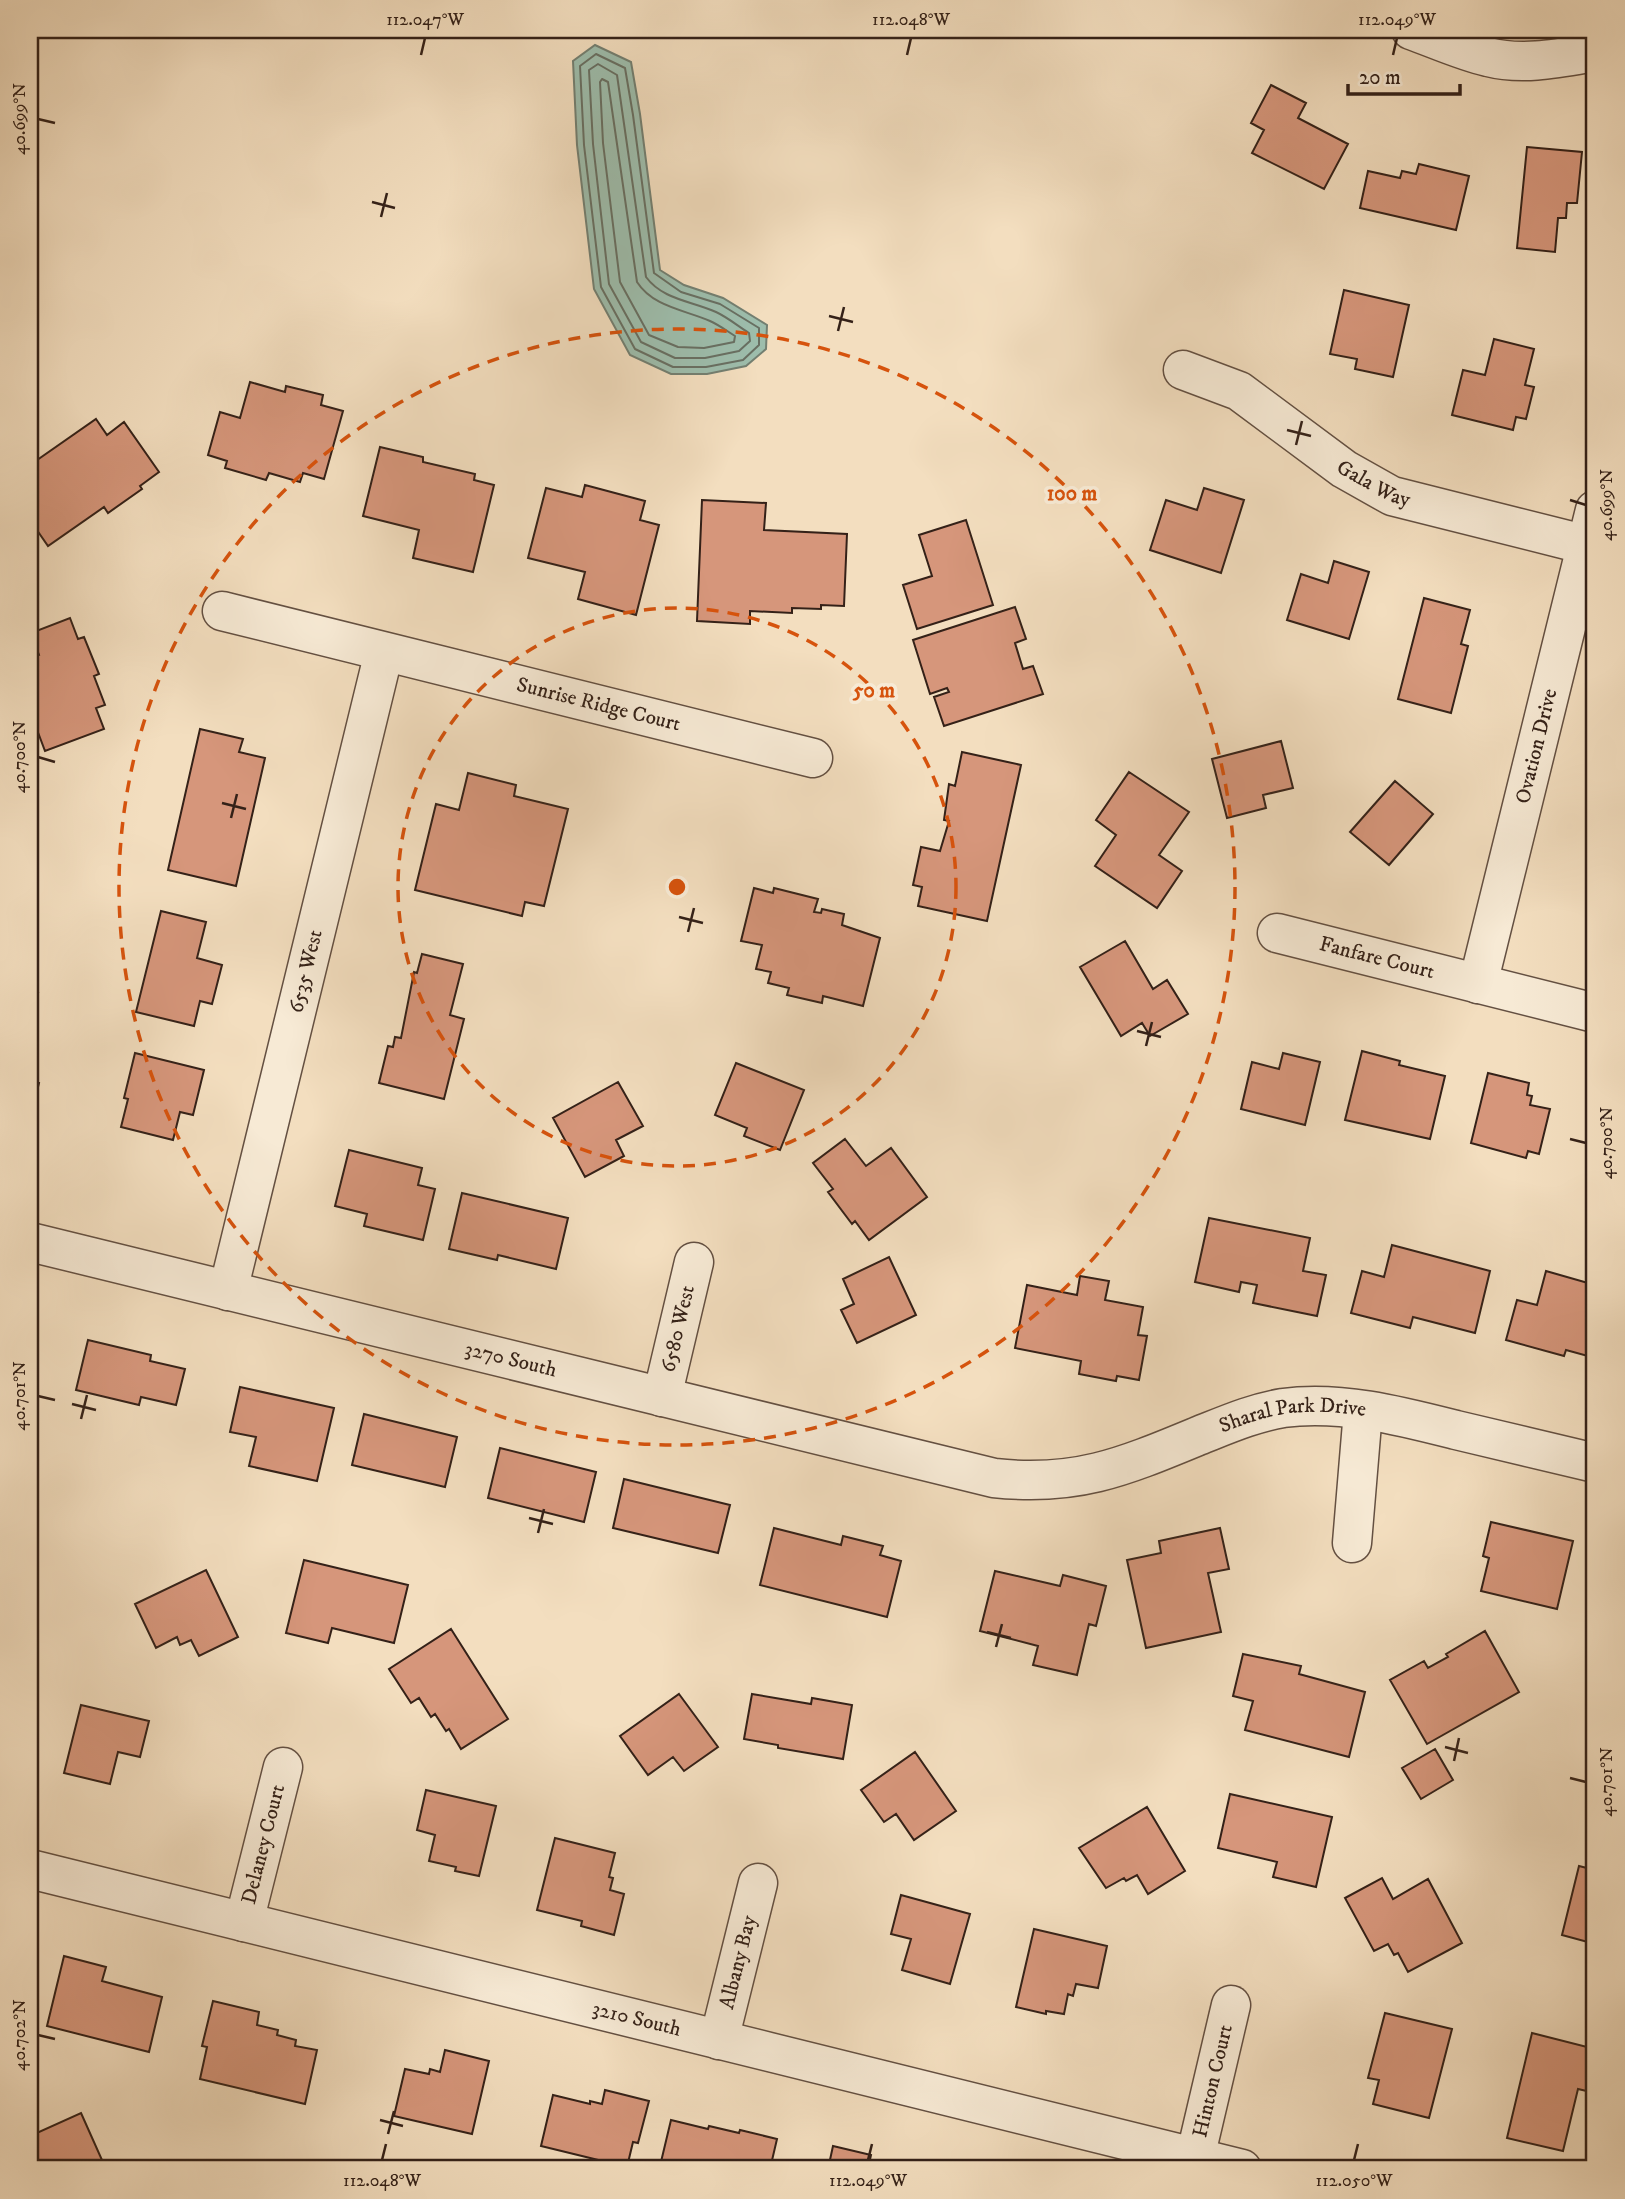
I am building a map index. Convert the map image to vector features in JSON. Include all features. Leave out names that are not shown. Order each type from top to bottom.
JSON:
[{"type":"street","points":[[1411,30],[1489,58],[1553,60],[1595,52]]},
{"type":"street","name":"Gala Way","points":[[1183,370],[1239,391],[1344,469],[1392,496],[1591,528]]},
{"type":"street","name":"Ovation Drive","points":[[1478,984],[1591,528]]},
{"type":"street","name":"Sunrise Ridge Court","points":[[222,611],[813,758]]},
{"type":"street","name":"6535 West","points":[[228,1291],[384,652]]},
{"type":"street","name":"Fanfare Court","points":[[1278,933],[1595,1013]]},
{"type":"street","name":"3270 South","points":[[30,1242],[993,1478]]},
{"type":"street","name":"6580 West","points":[[662,1397],[694,1262]]},
{"type":"street","name":"Sharal Park Drive","points":[[993,1478],[1028,1482],[1085,1476],[1143,1459],[1263,1412],[1311,1407],[1402,1417],[1595,1463]]},
{"type":"street","points":[[1352,1543],[1363,1411]]},
{"type":"street","name":"Delaney Court","points":[[244,1922],[283,1767]]},
{"type":"street","name":"3210 South","points":[[30,1869],[1242,2169]]},
{"type":"street","name":"Albany Bay","points":[[719,2040],[758,1883]]},
{"type":"street","name":"Hinton Court","points":[[1195,2158],[1231,2005]]},
{"type":"water","points":[[595,45],[631,62],[660,270],[684,285],[723,298],[767,325],[766,349],[746,366],[707,374],[671,374],[630,355],[594,289],[577,145],[573,61]]},
{"type":"building","points":[[1271,85],[1306,103],[1298,118],[1348,144],[1324,189],[1252,153],[1264,130],[1251,123]]},
{"type":"building","points":[[1527,147],[1582,152],[1577,203],[1567,203],[1566,218],[1558,218],[1555,252],[1517,248]]},
{"type":"building","points":[[1419,164],[1469,176],[1456,230],[1360,208],[1368,171],[1400,178],[1402,171],[1416,174]]},
{"type":"building","points":[[1344,290],[1409,305],[1393,377],[1355,369],[1357,359],[1330,354]]},
{"type":"building","points":[[1494,339],[1534,349],[1525,385],[1534,387],[1526,419],[1516,417],[1513,430],[1452,415],[1463,370],[1485,375]]},
{"type":"building","points":[[250,382],[285,392],[286,386],[323,395],[321,405],[343,411],[324,479],[303,473],[300,482],[269,473],[266,480],[225,468],[227,461],[208,455],[220,412],[240,418]]},
{"type":"building","points":[[96,419],[107,435],[124,422],[159,472],[140,486],[142,489],[108,513],[104,507],[48,546],[30,520],[30,465]]},
{"type":"building","points":[[380,447],[423,457],[423,462],[475,474],[474,480],[494,485],[473,572],[413,558],[419,530],[363,516]]},
{"type":"building","points":[[585,485],[645,501],[640,520],[659,525],[636,615],[578,599],[585,572],[528,558],[546,488],[582,497]]},
{"type":"building","points":[[1204,488],[1244,500],[1221,573],[1150,550],[1166,500],[1197,510]]},
{"type":"building","points":[[702,500],[766,503],[764,530],[847,534],[844,606],[821,605],[821,609],[792,608],[792,613],[750,611],[750,624],[697,621]]},
{"type":"building","points":[[966,520],[993,605],[917,629],[903,585],[932,576],[919,535]]},
{"type":"building","points":[[1334,561],[1369,572],[1349,639],[1287,620],[1301,574],[1328,583]]},
{"type":"building","points":[[1424,598],[1470,610],[1461,644],[1468,646],[1451,713],[1398,699]]},
{"type":"building","points":[[1015,607],[1026,639],[1015,643],[1023,669],[1033,666],[1043,694],[944,726],[934,697],[949,692],[947,688],[930,694],[913,640]]},
{"type":"building","points":[[70,618],[78,639],[84,637],[99,674],[94,676],[105,705],[96,708],[104,729],[45,751],[30,711],[30,658],[39,655],[31,633]]},
{"type":"building","points":[[200,729],[243,739],[239,752],[265,758],[236,886],[168,870]]},
{"type":"building","points":[[1281,741],[1293,788],[1263,795],[1266,808],[1227,818],[1212,759]]},
{"type":"building","points":[[962,752],[1021,765],[987,921],[918,906],[922,887],[913,885],[921,847],[940,851],[949,821],[944,820],[949,784],[955,786]]},
{"type":"building","points":[[1129,772],[1189,812],[1159,855],[1182,871],[1157,908],[1095,866],[1116,835],[1096,820]]},
{"type":"building","points":[[468,773],[516,785],[514,796],[568,809],[544,906],[525,902],[522,916],[415,890],[436,804],[459,810]]},
{"type":"building","points":[[1395,781],[1433,814],[1389,865],[1350,832]]},
{"type":"building","points":[[754,888],[773,893],[774,888],[818,899],[814,912],[821,913],[822,909],[844,914],[842,925],[880,938],[863,1006],[823,996],[822,1003],[787,995],[789,988],[768,983],[771,972],[756,969],[762,945],[741,941]]},
{"type":"building","points":[[161,911],[206,922],[197,958],[222,965],[212,1004],[200,1001],[194,1026],[136,1012]]},
{"type":"building","points":[[1125,941],[1153,989],[1167,980],[1188,1014],[1150,1036],[1142,1023],[1121,1036],[1080,967]]},
{"type":"building","points":[[422,954],[463,964],[450,1015],[464,1019],[444,1099],[379,1083],[388,1046],[393,1047],[395,1037],[401,1038],[414,972],[417,973]]},
{"type":"building","points":[[30,976],[38,992],[30,996]]},
{"type":"building","points":[[1362,1051],[1400,1061],[1399,1065],[1445,1076],[1430,1139],[1345,1120]]},
{"type":"building","points":[[135,1053],[204,1070],[193,1115],[180,1112],[173,1140],[121,1127],[128,1099],[124,1098]]},
{"type":"building","points":[[1283,1053],[1320,1062],[1305,1125],[1241,1109],[1252,1062],[1279,1069]]},
{"type":"building","points":[[736,1063],[804,1090],[780,1150],[744,1136],[747,1128],[715,1115]]},
{"type":"building","points":[[1488,1073],[1529,1083],[1527,1095],[1532,1096],[1530,1105],[1550,1109],[1539,1154],[1528,1151],[1526,1158],[1471,1143]]},
{"type":"building","points":[[30,1080],[39,1083],[30,1120]]},
{"type":"building","points":[[618,1082],[643,1126],[616,1140],[624,1156],[585,1177],[553,1118]]},
{"type":"building","points":[[845,1139],[866,1166],[891,1148],[927,1197],[869,1240],[855,1221],[852,1224],[828,1192],[833,1189],[813,1163]]},
{"type":"building","points":[[349,1150],[422,1168],[418,1185],[435,1189],[423,1240],[364,1226],[367,1214],[335,1206]]},
{"type":"building","points":[[462,1193],[568,1218],[556,1269],[498,1255],[497,1260],[449,1249]]},
{"type":"building","points":[[1209,1218],[1310,1238],[1303,1271],[1326,1275],[1317,1316],[1253,1303],[1257,1285],[1241,1282],[1239,1292],[1195,1282]]},
{"type":"building","points":[[1392,1245],[1490,1271],[1475,1333],[1413,1317],[1410,1328],[1351,1313],[1362,1271],[1384,1277]]},
{"type":"building","points":[[889,1257],[916,1315],[857,1343],[841,1310],[854,1304],[843,1279]]},
{"type":"building","points":[[1546,1271],[1595,1285],[1595,1358],[1566,1350],[1564,1356],[1506,1340],[1517,1300],[1537,1305]]},
{"type":"building","points":[[1080,1276],[1109,1281],[1105,1300],[1143,1307],[1138,1335],[1147,1336],[1139,1380],[1117,1376],[1116,1381],[1079,1374],[1081,1361],[1015,1348],[1027,1285],[1077,1295]]},
{"type":"building","points":[[88,1340],[151,1355],[150,1361],[185,1369],[176,1405],[141,1397],[139,1405],[76,1390]]},
{"type":"building","points":[[240,1387],[334,1408],[317,1481],[249,1466],[256,1437],[230,1432]]},
{"type":"building","points":[[364,1414],[457,1437],[445,1487],[352,1465]]},
{"type":"building","points":[[500,1448],[596,1472],[584,1522],[488,1498]]},
{"type":"building","points":[[624,1479],[730,1505],[718,1553],[613,1528]]},
{"type":"building","points":[[1491,1522],[1573,1541],[1557,1609],[1481,1591],[1489,1558],[1483,1556]]},
{"type":"building","points":[[774,1528],[841,1545],[843,1536],[883,1546],[880,1555],[901,1561],[887,1617],[760,1585]]},
{"type":"building","points":[[1220,1528],[1229,1569],[1208,1573],[1221,1632],[1146,1648],[1127,1560],[1161,1553],[1159,1541]]},
{"type":"building","points":[[304,1560],[408,1585],[394,1643],[332,1628],[328,1643],[286,1633]]},
{"type":"building","points":[[206,1570],[238,1637],[199,1656],[191,1640],[180,1645],[177,1637],[156,1648],[135,1604]]},
{"type":"building","points":[[995,1571],[1060,1586],[1063,1575],[1106,1586],[1096,1626],[1089,1624],[1077,1675],[1033,1665],[1038,1646],[980,1631]]},
{"type":"building","points":[[451,1629],[508,1719],[461,1749],[449,1729],[446,1731],[435,1714],[431,1717],[419,1698],[411,1703],[389,1669]]},
{"type":"building","points":[[1485,1631],[1519,1692],[1427,1744],[1390,1680],[1424,1661],[1428,1668]]},
{"type":"building","points":[[1243,1654],[1301,1666],[1299,1674],[1365,1692],[1349,1757],[1245,1730],[1253,1701],[1233,1696]]},
{"type":"building","points":[[679,1694],[718,1747],[684,1771],[673,1757],[648,1775],[620,1736]]},
{"type":"building","points":[[752,1694],[811,1704],[812,1698],[852,1705],[843,1759],[744,1739]]},
{"type":"building","points":[[81,1705],[149,1721],[140,1757],[118,1752],[110,1784],[64,1773]]},
{"type":"building","points":[[1435,1749],[1453,1780],[1421,1799],[1402,1768]]},
{"type":"building","points":[[915,1752],[956,1811],[914,1840],[896,1814],[884,1822],[861,1790]]},
{"type":"building","points":[[426,1790],[496,1806],[479,1876],[455,1871],[456,1867],[429,1861],[435,1835],[417,1830]]},
{"type":"building","points":[[1230,1794],[1332,1817],[1316,1887],[1273,1877],[1277,1862],[1218,1848]]},
{"type":"building","points":[[1147,1807],[1185,1871],[1148,1894],[1137,1875],[1126,1881],[1124,1878],[1106,1888],[1079,1848]]},
{"type":"building","points":[[555,1838],[615,1853],[609,1877],[613,1878],[610,1890],[624,1894],[614,1935],[581,1926],[582,1921],[537,1910]]},
{"type":"building","points":[[1579,1866],[1595,1870],[1595,1944],[1562,1935]]},
{"type":"building","points":[[1382,1878],[1393,1899],[1428,1879],[1462,1943],[1408,1972],[1398,1953],[1394,1955],[1388,1944],[1374,1951],[1345,1898]]},
{"type":"building","points":[[901,1895],[970,1914],[950,1984],[902,1970],[911,1939],[891,1934]]},
{"type":"building","points":[[1034,1929],[1107,1946],[1098,1988],[1076,1984],[1073,1996],[1068,1994],[1064,2014],[1046,2011],[1046,2014],[1016,2007]]},
{"type":"building","points":[[64,1956],[106,1967],[102,1981],[162,1997],[149,2052],[47,2026]]},
{"type":"building","points":[[213,2001],[259,2012],[257,2025],[278,2030],[277,2035],[296,2040],[295,2046],[317,2050],[305,2104],[200,2079],[207,2047],[202,2046]]},
{"type":"building","points":[[1385,2013],[1452,2029],[1429,2118],[1373,2104],[1379,2080],[1368,2078]]},
{"type":"building","points":[[1532,2033],[1595,2049],[1595,2093],[1578,2089],[1563,2151],[1507,2138]]},
{"type":"building","points":[[445,2050],[489,2061],[472,2134],[394,2116],[405,2069],[429,2074],[430,2069],[440,2072]]},
{"type":"building","points":[[605,2090],[649,2101],[638,2143],[633,2142],[627,2167],[541,2146],[553,2095],[590,2104],[590,2101],[602,2104]]},
{"type":"building","points":[[81,2113],[106,2169],[31,2169],[30,2156],[36,2153],[30,2136]]},
{"type":"building","points":[[671,2120],[708,2129],[709,2126],[739,2133],[740,2130],[777,2139],[770,2169],[673,2169],[660,2166]]},
{"type":"building","points":[[833,2146],[871,2155],[869,2164],[879,2166],[878,2169],[828,2169]]}]
